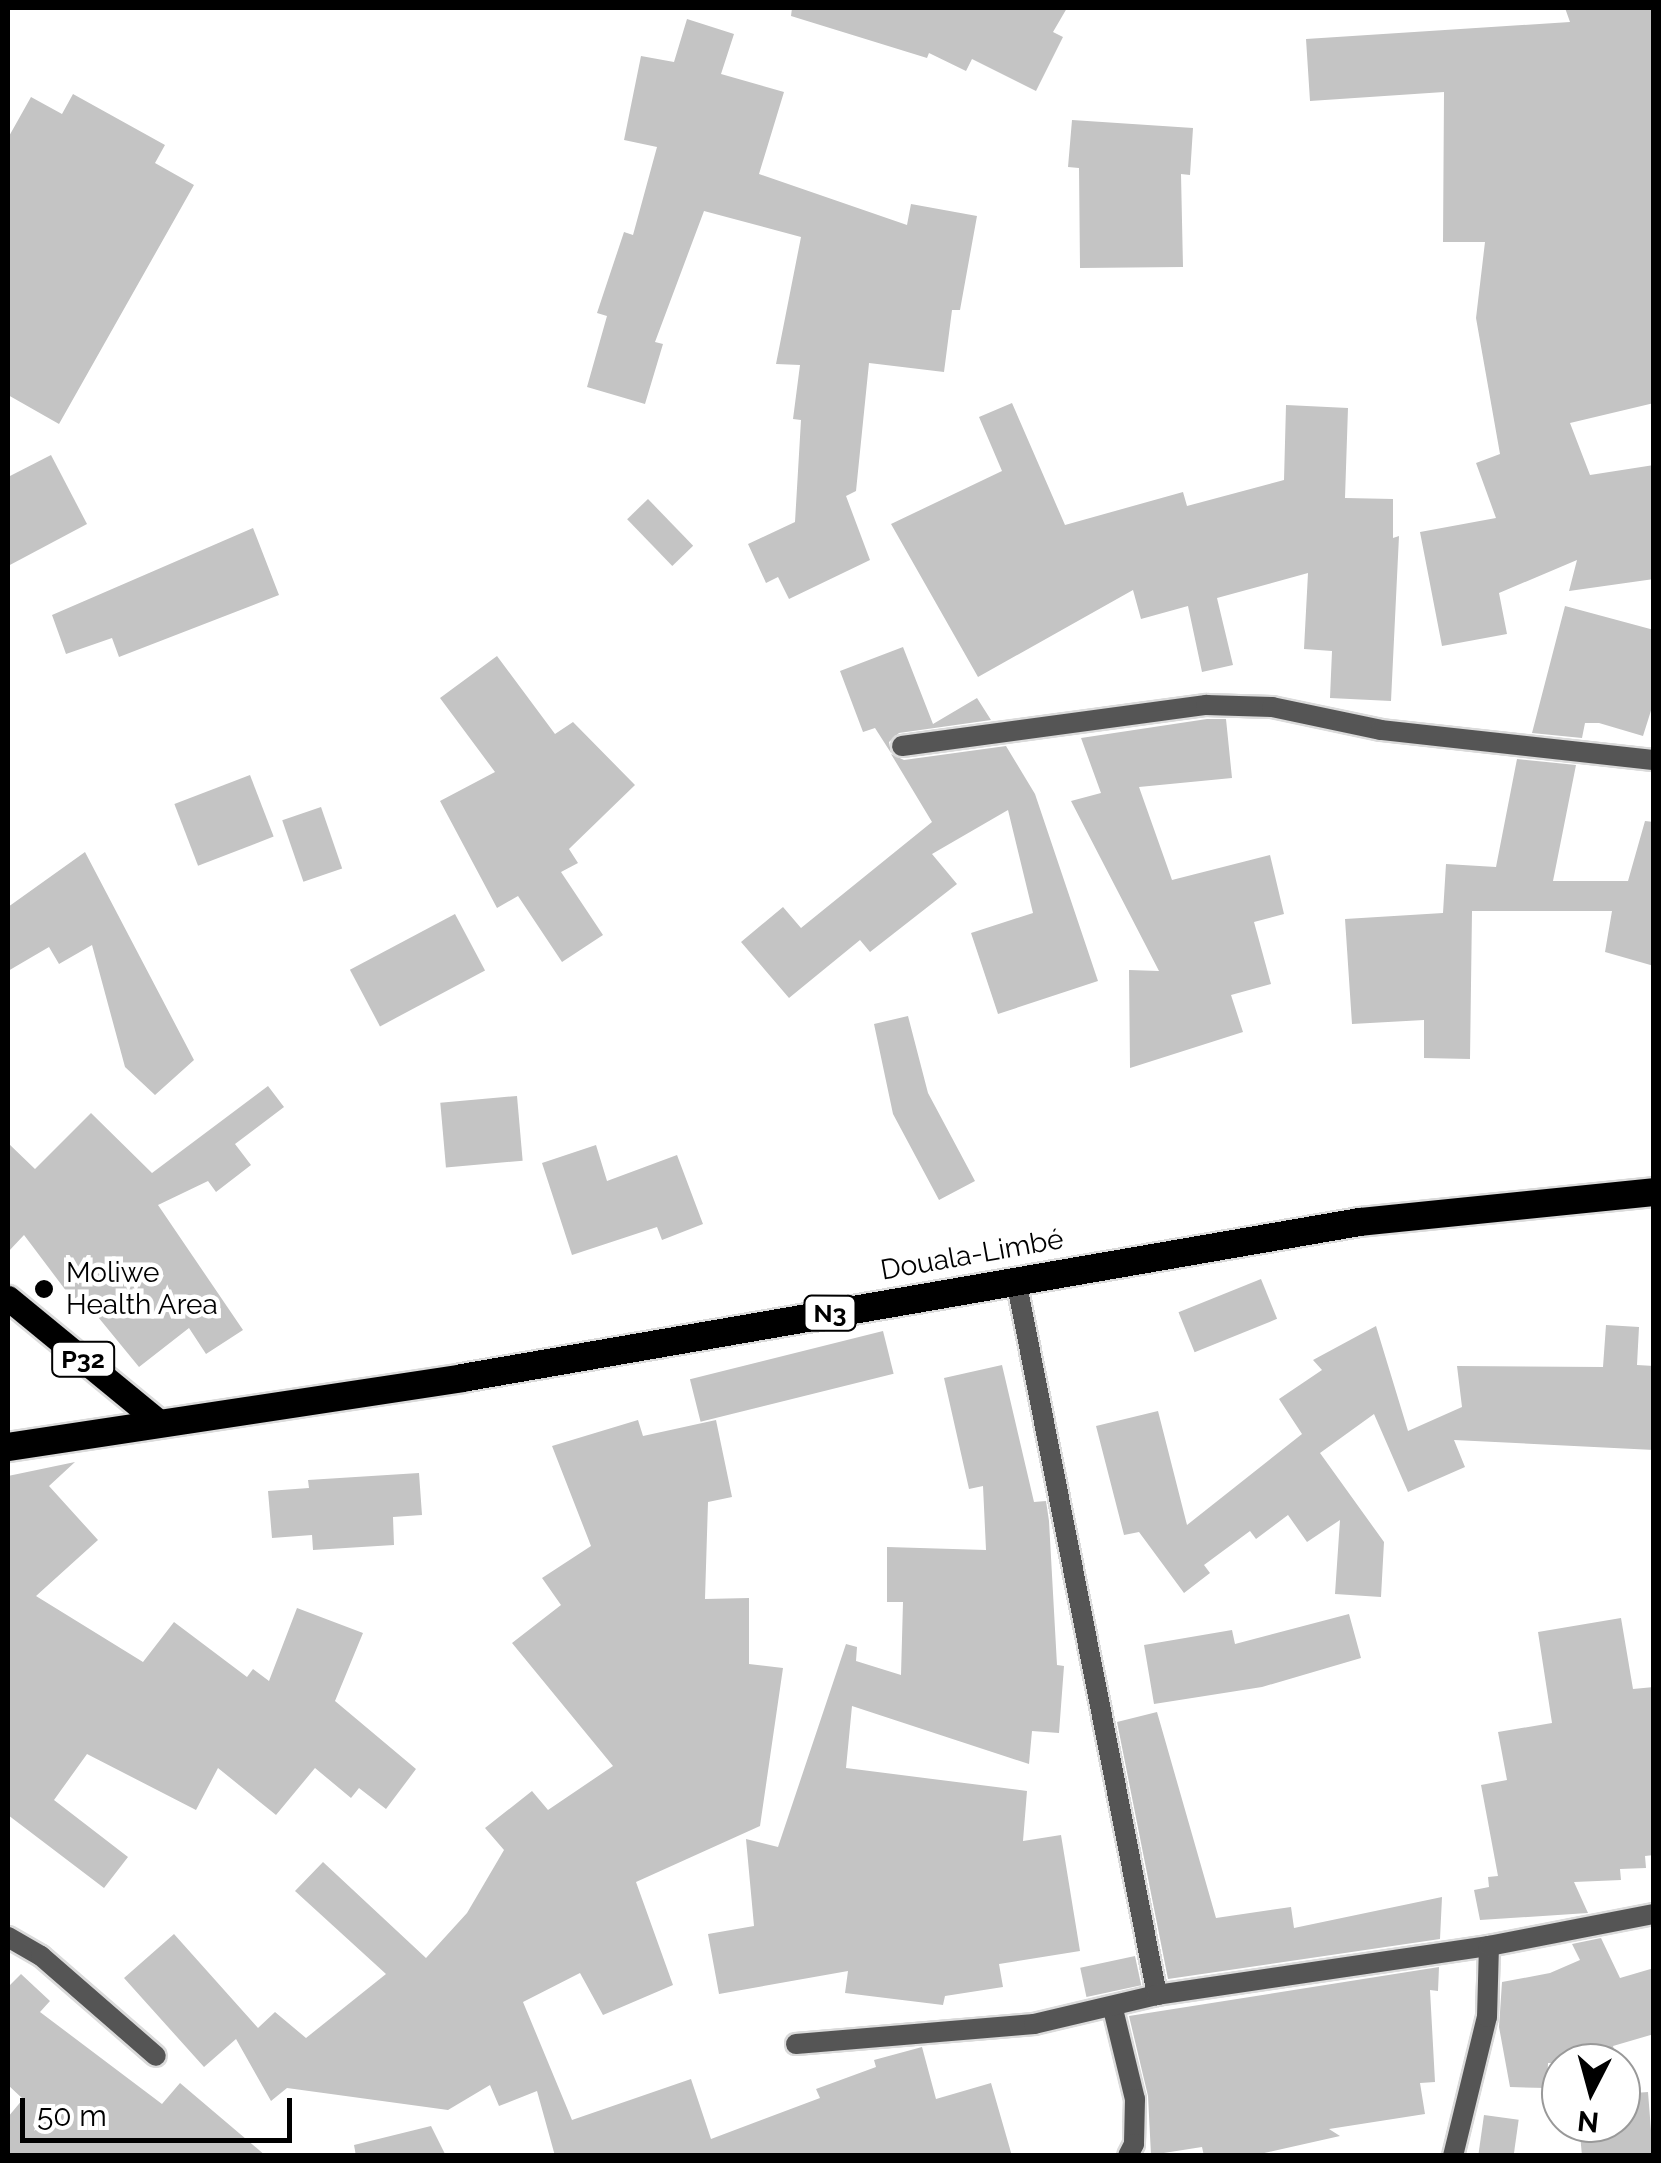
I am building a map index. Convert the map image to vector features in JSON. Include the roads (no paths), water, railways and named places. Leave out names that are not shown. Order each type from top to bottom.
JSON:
[{"type":"highway","name":"Douala-Limbé","points":[[8,1448],[158,1421],[462,1378],[1360,1222],[1654,1192]]},
{"type":"main road","name":"P32","points":[[8,1298],[158,1421]]},
{"type":"street","points":[[902,746],[1206,706],[1272,708],[1381,730],[1654,760]]},
{"type":"street","points":[[1016,1280],[1158,1995]]},
{"type":"street","points":[[796,2044],[1034,2024],[1113,2009],[1158,1995],[1489,1946],[1654,1914]]},
{"type":"street","points":[[8,1937],[42,1956],[156,2056]]},
{"type":"street","points":[[1453,2156],[1487,2017],[1489,1946]]},
{"type":"street","points":[[1113,2009],[1135,2099],[1128,2156]]},
{"type":"place","name":"Moliwe Health Area","points":[[44,1289]]}]
